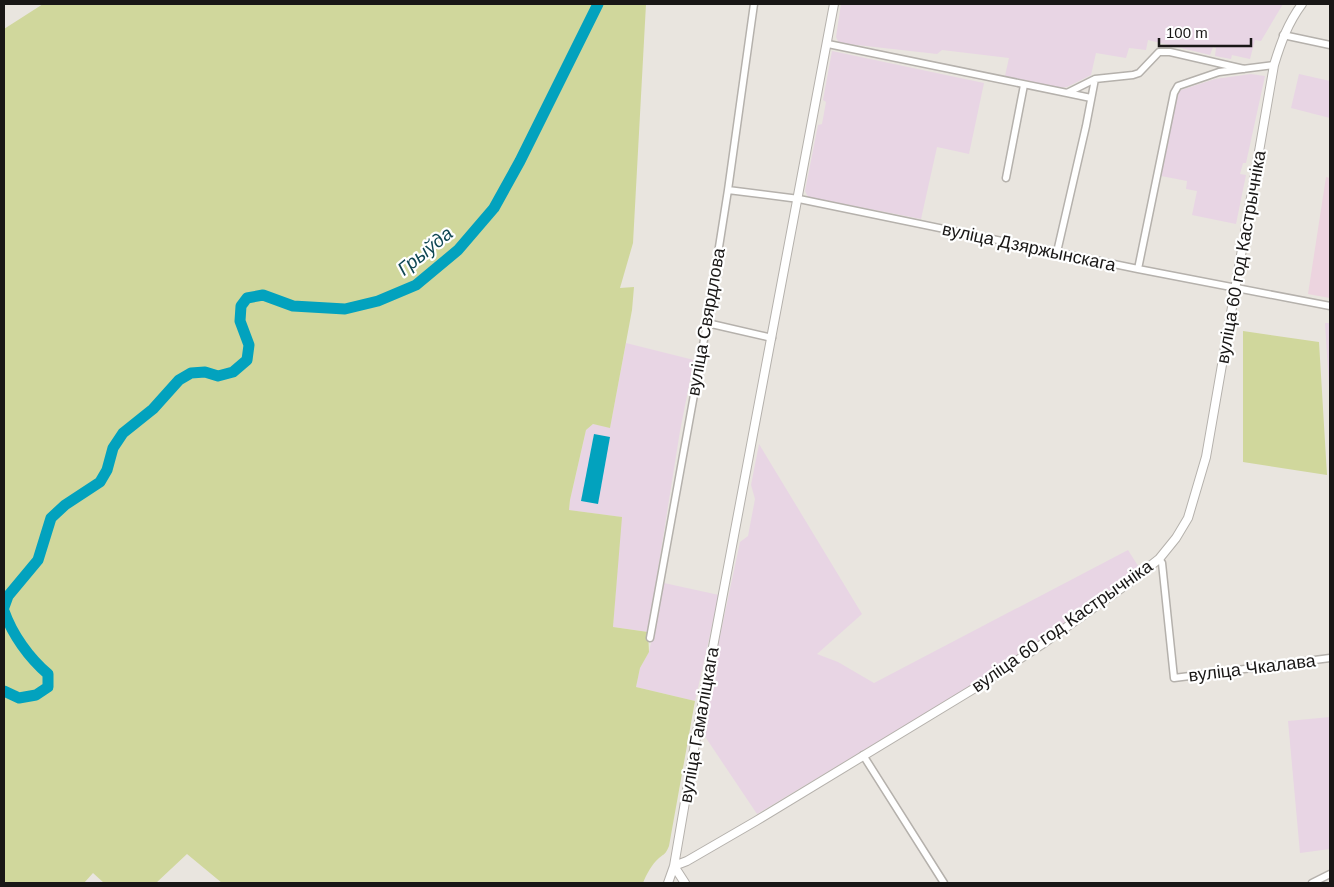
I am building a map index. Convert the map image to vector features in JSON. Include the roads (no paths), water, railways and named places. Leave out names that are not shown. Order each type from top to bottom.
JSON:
[{"type":"street","name":"вуліца Свярдлова","points":[[650,638],[707,323],[754,4]]},
{"type":"street","points":[[707,323],[772,338],[834,4]]},
{"type":"street","name":"вуліца 60 год Кастрычніка","points":[[674,866],[756,821],[975,688],[1044,643],[1159,559],[1176,538],[1188,518],[1206,457],[1274,65],[1284,35],[1292,18],[1302,4]]},
{"type":"street","points":[[1284,35],[1330,45]]},
{"type":"street","points":[[828,44],[1091,98]]},
{"type":"street","points":[[1067,93],[1094,78],[1139,73],[1159,52],[1170,52],[1244,69]]},
{"type":"street","points":[[1138,269],[1174,94],[1178,86],[1218,72],[1274,65]]},
{"type":"street","points":[[1057,252],[1086,126],[1094,78]]},
{"type":"street","points":[[1006,178],[1024,85]]},
{"type":"street","name":"вуліца Дзяржынскага","points":[[728,190],[799,199],[1236,289],[1330,306]]},
{"type":"street","name":"вуліца Гамаліцкага","points":[[668,883],[674,866],[772,338]]},
{"type":"street","name":"вуліца Чкалава","points":[[1159,559],[1162,563],[1174,678],[1330,658]]},
{"type":"street","points":[[863,755],[944,883]]},
{"type":"street","points":[[674,866],[685,883]]},
{"type":"street","points":[[1312,883],[1330,874]]},
{"type":"water","points":[[594,434],[610,437],[598,504],[581,501]]},
{"type":"waterway","name":"Грыўда","points":[[4,607],[8,596],[38,560],[51,518],[65,505],[100,482],[107,470],[113,448],[123,433],[153,409],[179,380],[191,373],[205,372],[218,376],[233,372],[247,360],[249,345],[240,321],[241,306],[247,298],[263,295],[293,306],[345,309],[378,301],[416,285],[458,250],[494,208],[520,161],[598,4]]},
{"type":"waterway","name":"Грыўда","points":[[4,611],[22,645],[34,661],[48,674],[48,687],[36,695],[19,698],[4,691]]}]
